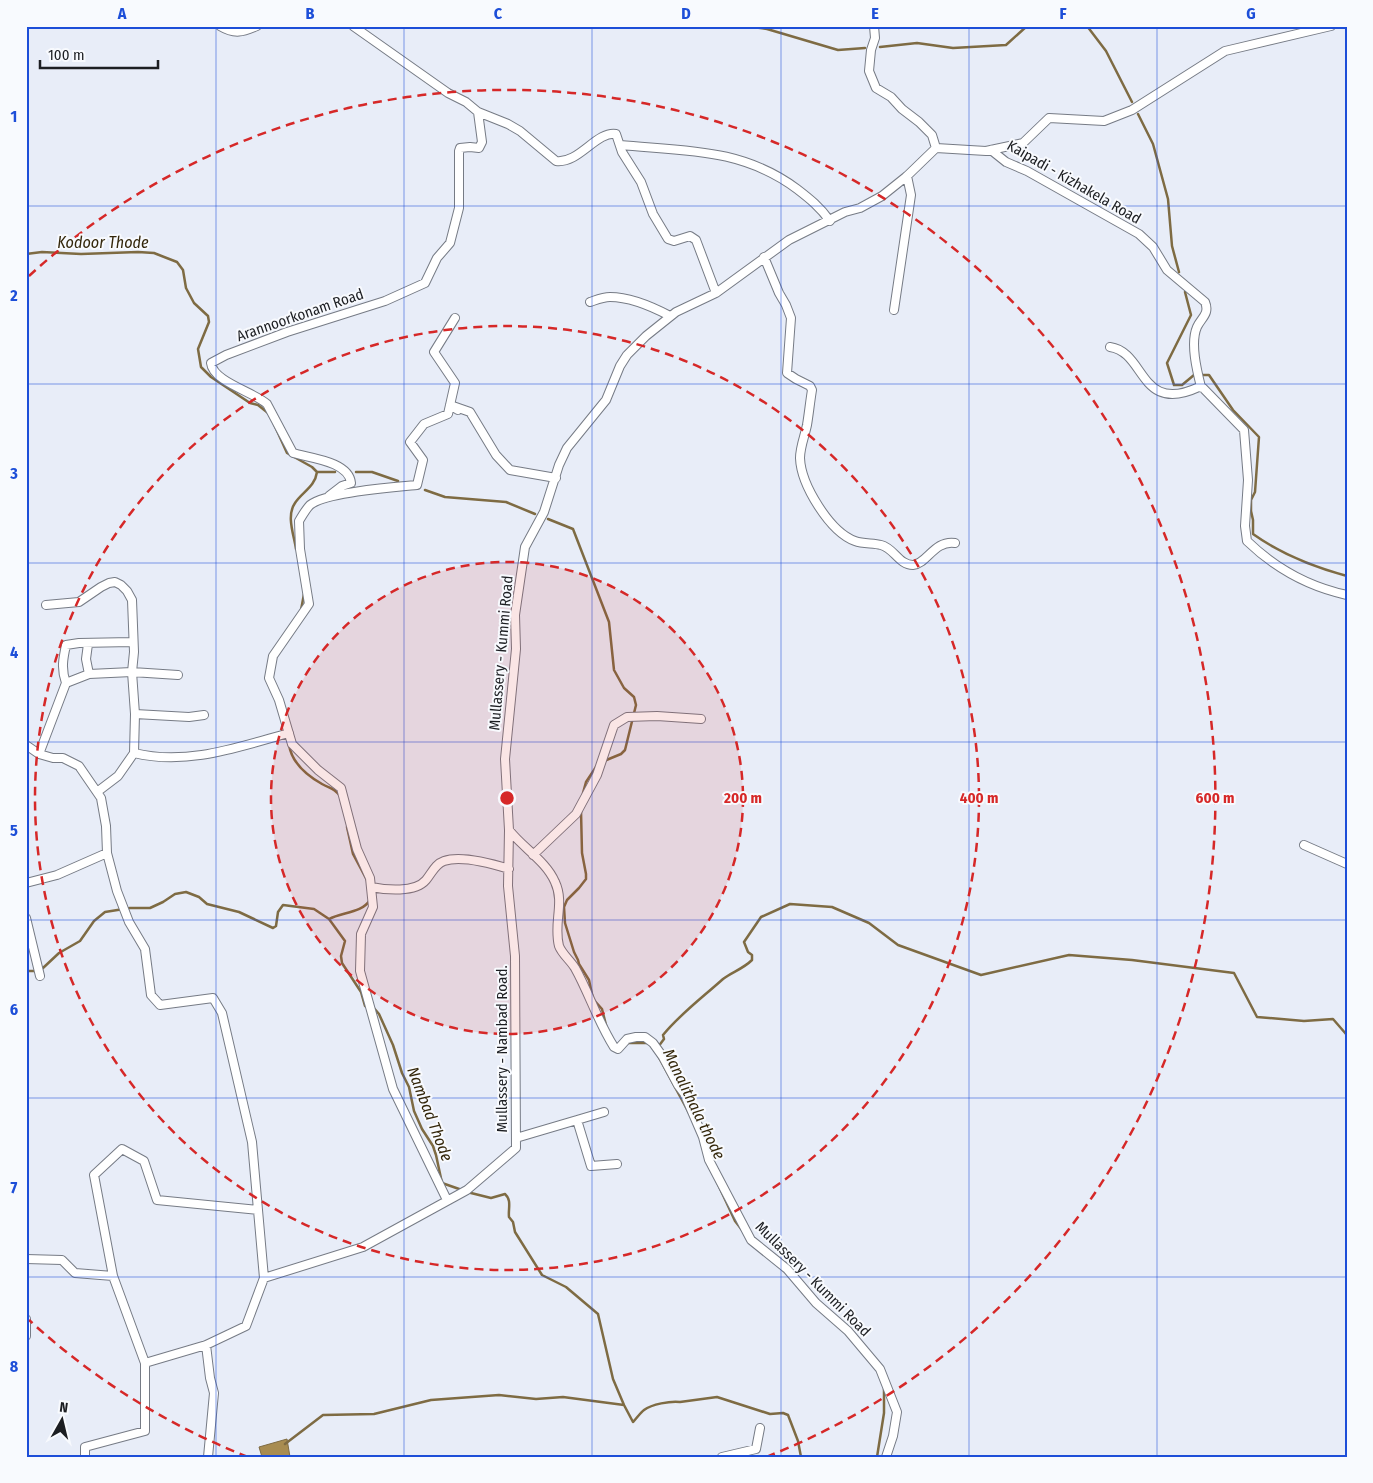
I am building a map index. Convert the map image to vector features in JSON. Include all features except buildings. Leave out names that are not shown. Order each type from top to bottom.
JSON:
[{"type":"street","points":[[220,26],[242,33],[257,26]]},
{"type":"street","points":[[353,26],[478,112],[515,128],[556,161],[564,161],[577,155],[598,140],[616,134],[624,157],[641,182],[653,214],[668,239],[674,241],[690,236],[696,240],[716,293]]},
{"type":"street","points":[[874,26],[875,38],[870,71],[876,88],[891,97],[902,109],[919,122],[932,135],[936,148],[986,151],[1023,143],[1049,118],[1104,121],[1132,110],[1225,51],[1331,26]]},
{"type":"street","name":"Arannoorkonam Road","points":[[327,498],[342,486],[351,482],[349,474],[327,460],[311,459],[293,453],[262,398],[247,393],[220,376],[212,368],[211,363],[226,355],[287,332],[385,301],[425,282],[436,258],[450,243],[460,208],[459,150],[460,148],[470,146],[479,148],[482,142],[478,112]]},
{"type":"street","points":[[620,144],[663,147],[724,155],[758,166],[781,177],[819,206],[830,221]]},
{"type":"street","name":"Mullassery - Kummi Road","points":[[886,1457],[893,1436],[897,1412],[892,1394],[880,1369],[848,1331],[816,1303],[787,1269],[751,1240],[709,1160],[703,1137],[684,1093],[678,1086],[663,1057],[648,1038],[636,1037],[628,1039],[618,1048],[614,1047],[598,1018],[574,967],[560,947],[556,927],[560,909],[560,898],[554,880],[509,830],[506,759],[516,649],[515,616],[525,547],[544,512],[567,448],[606,400],[620,366],[627,355],[670,316],[716,293],[789,240],[876,199],[907,176],[936,148]]},
{"type":"street","name":"Kaipadi - Kizhakela Road","points":[[991,150],[1006,162],[1027,171],[1139,234],[1153,247],[1167,270],[1206,302],[1207,312],[1196,329],[1194,343],[1196,363],[1204,389]]},
{"type":"street","points":[[894,310],[911,195],[907,176]]},
{"type":"street","points":[[764,257],[790,318],[787,373],[796,380],[810,386],[812,390],[800,458],[816,504],[838,531],[857,542],[883,545],[902,561],[910,565],[919,564],[936,548],[950,542],[955,543]]},
{"type":"street","points":[[590,302],[609,297],[652,307],[670,316]]},
{"type":"street","points":[[450,405],[455,383],[434,352],[455,318]]},
{"type":"street","points":[[1110,347],[1117,348],[1126,354],[1147,381],[1159,392],[1174,394],[1204,389],[1244,430],[1248,480],[1245,526],[1247,541],[1298,578],[1323,589],[1347,595]]},
{"type":"street","points":[[450,405],[470,412],[496,455],[510,470],[556,478]]},
{"type":"street","points":[[450,405],[458,410]]},
{"type":"street","name":"Arannoorkonam Road","points":[[447,1200],[393,1089],[360,971],[361,934],[373,907],[371,887],[370,878],[357,849],[341,788],[318,770],[292,744],[279,700],[269,678],[274,656],[309,604],[300,549],[299,521],[311,505],[327,498],[382,488],[417,485],[423,460],[410,442],[424,424],[448,414],[450,405]]},
{"type":"street","points":[[46,605],[80,602],[101,587],[115,582],[128,591],[132,600],[132,642],[134,652],[132,672],[135,714],[134,753],[118,776],[97,792]]},
{"type":"street","points":[[39,754],[66,683],[62,661],[66,646],[79,642],[88,644],[132,642]]},
{"type":"street","points":[[88,644],[86,659],[89,674]]},
{"type":"street","points":[[66,683],[89,674],[132,672],[178,675]]},
{"type":"street","points":[[135,714],[188,717],[204,715]]},
{"type":"street","points":[[533,855],[576,814],[597,775],[614,725],[627,717],[657,716],[701,719]]},
{"type":"street","points":[[134,753],[153,758],[174,758],[216,753],[289,733]]},
{"type":"street","points":[[26,745],[39,754],[53,758],[63,758],[79,766],[101,798],[106,826],[107,853],[123,908],[145,949],[151,995],[160,1006],[213,998],[222,1013],[252,1142],[264,1278],[246,1326],[206,1345],[145,1363]]},
{"type":"street","name":"Mullassery - Nambad Road.","points":[[264,1278],[363,1246],[466,1190],[516,1148],[515,956],[508,886],[509,830]]},
{"type":"street","points":[[1304,845],[1347,864]]},
{"type":"street","points":[[26,883],[57,875],[107,853]]},
{"type":"street","points":[[371,887],[384,890],[417,888],[427,880],[436,865],[447,860],[467,860],[494,864],[509,869]]},
{"type":"street","points":[[26,918],[40,976]]},
{"type":"street","points":[[516,1138],[604,1112]]},
{"type":"street","points":[[577,1120],[591,1166],[617,1164]]},
{"type":"street","points":[[85,1457],[85,1447],[144,1431],[145,1363],[113,1276],[94,1175],[122,1149],[144,1161],[157,1200],[258,1210]]},
{"type":"street","points":[[26,1260],[62,1260],[74,1273],[113,1276]]},
{"type":"street","points":[[26,1318],[26,1336]]},
{"type":"street","points":[[206,1345],[214,1393],[208,1457]]},
{"type":"street","points":[[722,1457],[756,1449],[760,1428]]},
{"type":"shaded area","points":[[287,1439],[290,1457],[262,1457],[259,1447]]},
{"type":"waterway","points":[[745,26],[767,29],[838,50],[865,48]]},
{"type":"waterway","points":[[880,47],[917,43],[953,48],[1006,45],[1027,26]]},
{"type":"waterway","points":[[1087,26],[1106,51],[1132,102]]},
{"type":"waterway","points":[[1138,114],[1153,144],[1168,199],[1172,246],[1179,272]]},
{"type":"waterway","name":"Nambad Thode","points":[[26,254],[42,252],[81,254],[138,252],[154,253],[177,262],[183,270],[186,288],[194,303],[208,316],[209,322],[198,349],[201,367],[211,377],[268,413]]},
{"type":"waterway","points":[[1185,292],[1191,315],[1167,363],[1174,385],[1182,385],[1194,375],[1209,375],[1233,410],[1259,437],[1255,492],[1251,500],[1253,534],[1275,548],[1298,559],[1347,576]]},
{"type":"waterway","name":"Nambad Thode","points":[[274,424],[287,453],[312,467],[317,472],[314,482],[292,508],[292,532],[296,549]]},
{"type":"waterway","points":[[317,472],[335,472]]},
{"type":"waterway","points":[[356,472],[372,472],[398,481]]},
{"type":"waterway","points":[[425,490],[445,497],[506,502],[535,514]]},
{"type":"waterway","points":[[548,519],[573,529],[609,622],[614,670],[624,688],[634,697],[636,705],[625,750],[621,754],[604,761]]},
{"type":"waterway","name":"Nambad Thode","points":[[301,610],[304,594]]},
{"type":"waterway","name":"Nambad Thode","points":[[289,745],[293,757],[301,768],[316,780],[334,790],[341,797]]},
{"type":"waterway","name":"Manalithala thode","points":[[583,793],[586,782],[596,767]]},
{"type":"waterway","name":"Manalithala thode","points":[[581,811],[582,853],[586,879],[567,900],[564,907],[565,923],[579,964],[589,980],[593,999],[602,1009],[607,1029]]},
{"type":"waterway","name":"Nambad Thode","points":[[347,827],[353,854],[368,882]]},
{"type":"waterway","points":[[26,971],[36,971],[43,968],[59,953],[80,941],[94,921],[105,912],[130,908],[150,908],[175,894],[186,892],[199,897],[207,904],[239,912],[273,928],[276,926],[278,912],[283,905],[314,909],[329,919]]},
{"type":"waterway","name":"Nambad Thode","points":[[368,1007],[365,1006],[361,992],[342,963],[341,956],[345,941],[329,919],[357,910],[370,900]]},
{"type":"waterway","points":[[658,1047],[664,1039],[663,1035],[684,1013],[723,979],[752,960],[752,955],[748,952],[744,942],[761,917],[790,904],[832,907],[869,923],[898,945],[981,975],[1069,955],[1132,960],[1234,973],[1257,1017],[1304,1021],[1333,1019],[1347,1037]]},
{"type":"waterway","name":"Nambad Thode","points":[[373,1007],[379,1014],[393,1045],[402,1073],[409,1087],[414,1111],[422,1129],[433,1146],[442,1183],[462,1190]]},
{"type":"waterway","name":"Manalithala thode","points":[[626,1043],[648,1043]]},
{"type":"waterway","name":"Manalithala thode","points":[[656,1052],[689,1113]]},
{"type":"waterway","name":"Manalithala thode","points":[[717,1182],[735,1221],[742,1230]]},
{"type":"waterway","name":"Nambad Thode","points":[[467,1192],[491,1198],[505,1194],[508,1199],[509,1217],[513,1222],[515,1232],[542,1275],[566,1287],[598,1314],[613,1379],[633,1422],[644,1410],[656,1405],[717,1397],[770,1414],[783,1413],[788,1415],[798,1441],[801,1457]]},
{"type":"waterway","name":"Manalithala thode","points":[[877,1457],[884,1413],[884,1389]]},
{"type":"waterway","points":[[285,1444],[323,1415],[374,1414],[431,1400],[499,1395],[536,1399],[563,1397],[624,1405]]},
{"type":"water label","name":"Kodoor Thode","points":[[103,242]]}]
